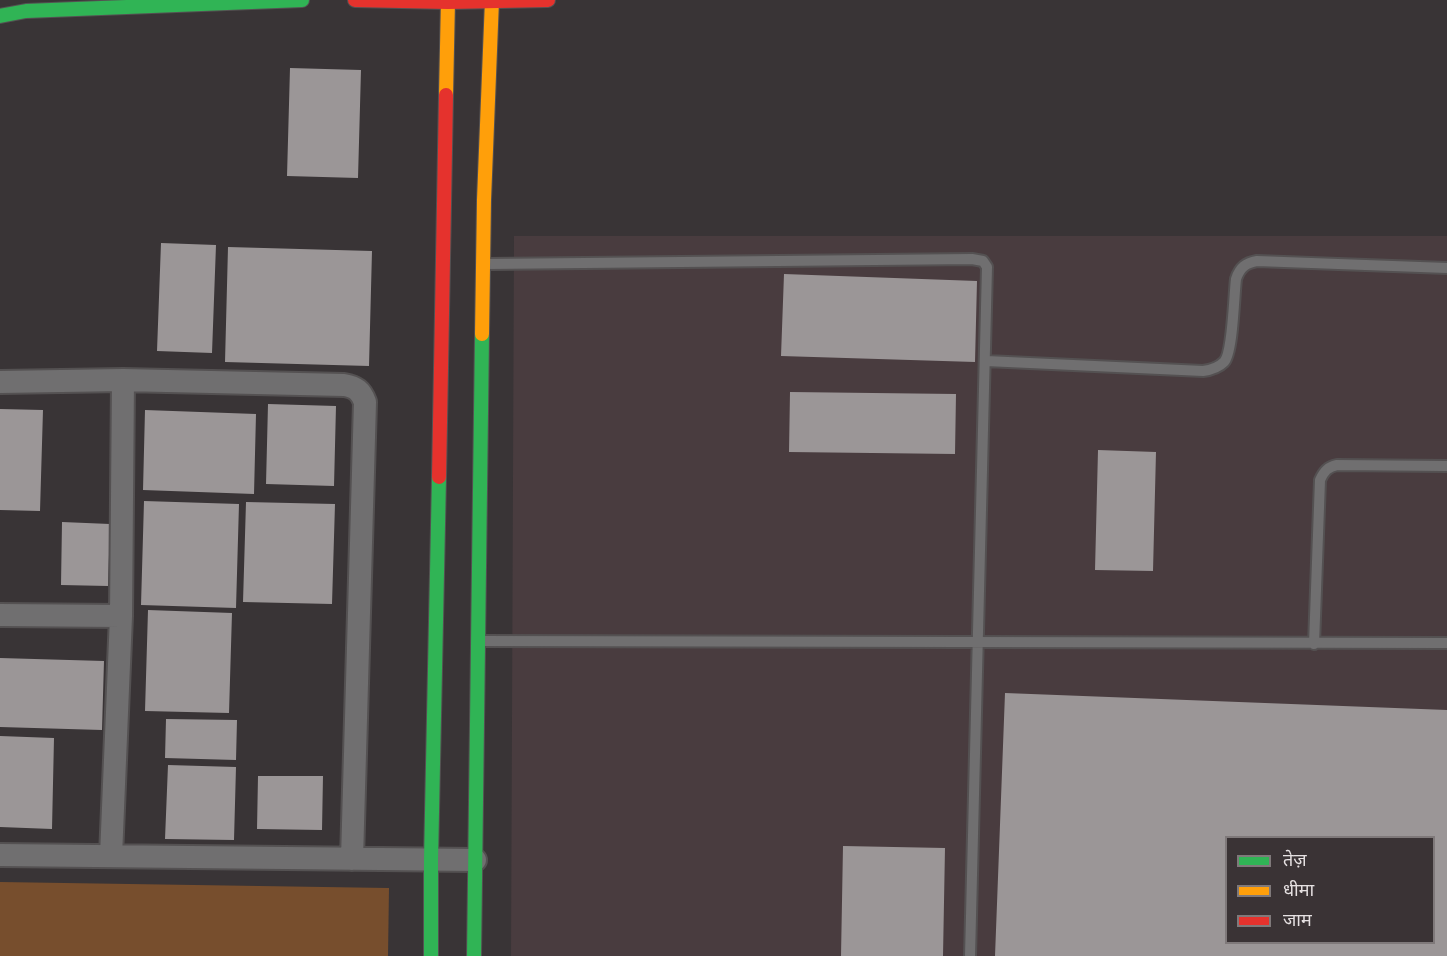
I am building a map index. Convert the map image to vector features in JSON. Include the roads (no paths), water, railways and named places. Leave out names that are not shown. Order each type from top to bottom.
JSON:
[{"type":"main road","points":[[0,16],[26,11],[302,0]]},
{"type":"main road","points":[[355,0],[548,0]]},
{"type":"main road","points":[[431,956],[448,1]]},
{"type":"main road","points":[[474,956],[484,264],[492,1]]},
{"type":"street","points":[[0,381],[123,380],[344,386],[361,392],[365,402],[352,859]]},
{"type":"street","points":[[111,856],[121,616],[123,380]]},
{"type":"street","points":[[0,615],[121,616]]},
{"type":"street","points":[[0,855],[475,860]]},
{"type":"lane","points":[[484,264],[978,259],[983,261],[987,267],[986,361],[976,643],[969,956]]},
{"type":"lane","points":[[986,361],[1216,369],[1226,361],[1230,348],[1236,279],[1239,270],[1248,263],[1257,261],[1447,267]]},
{"type":"lane","points":[[1314,644],[1320,480],[1323,473],[1330,467],[1338,465],[1447,466]]},
{"type":"lane","points":[[479,641],[1447,643]]}]
